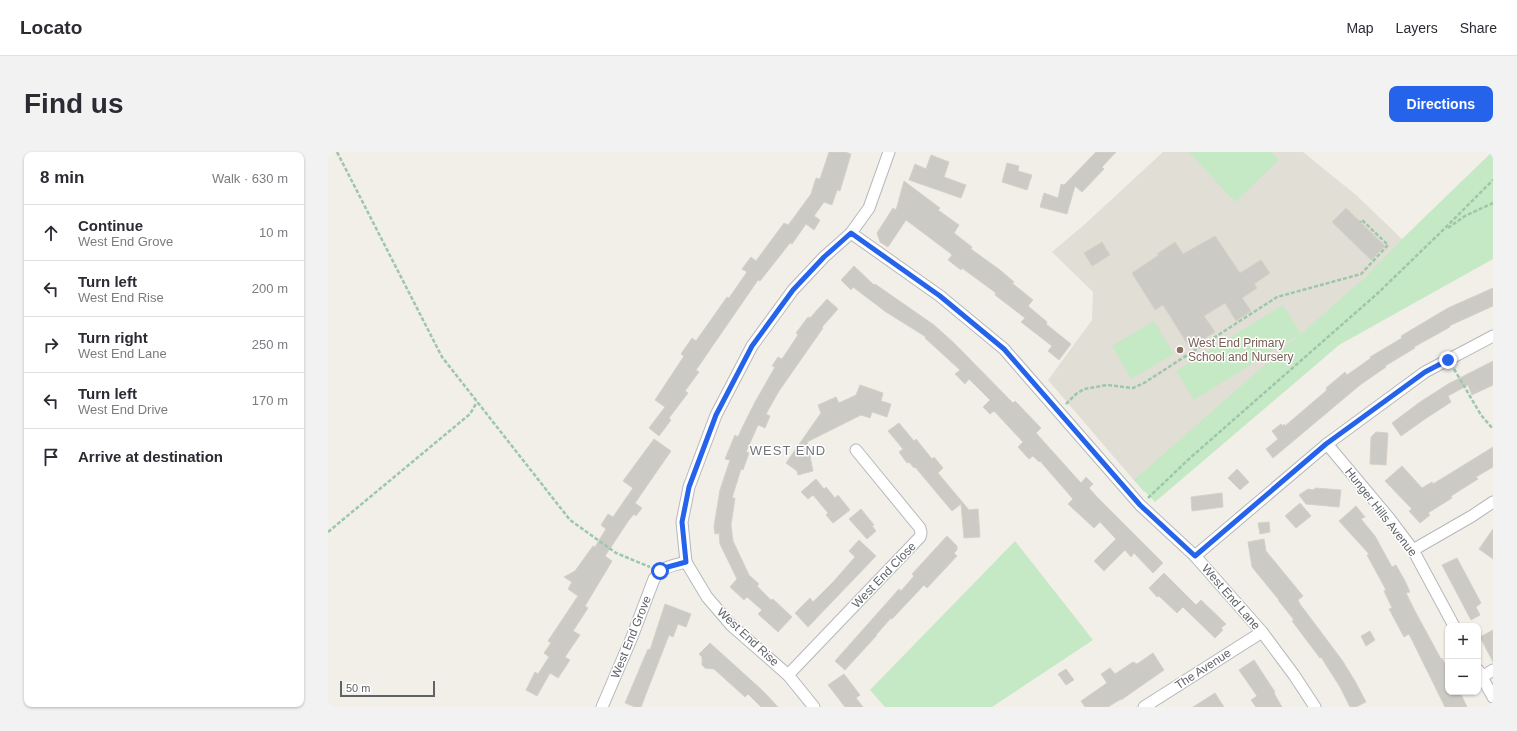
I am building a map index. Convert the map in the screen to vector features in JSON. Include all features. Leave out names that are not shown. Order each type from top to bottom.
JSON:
[{"type":"street","points":[[851,233],[869,208],[888,152]]},
{"type":"street","name":"West End Lane","points":[[851,233],[940,296],[1004,349],[1140,505],[1195,556],[1262,632],[1294,675],[1315,707]]},
{"type":"street","name":"West End Rise","points":[[814,707],[788,675],[731,625],[706,597],[686,562],[682,522],[689,487],[716,415],[752,346],[793,290],[824,257],[851,233]]},
{"type":"street","points":[[1195,556],[1326,444],[1425,372],[1493,336]]},
{"type":"street","name":"Hunger Hills Avenue","points":[[1326,444],[1389,518],[1413,550],[1452,623]]},
{"type":"street","name":"West End Close","points":[[788,675],[920,537],[920,528],[856,450]]},
{"type":"street","points":[[1413,550],[1472,516],[1493,502]]},
{"type":"street","points":[[660,571],[664,568],[686,562]]},
{"type":"street","name":"West End Grove","points":[[602,707],[632,637],[654,578],[660,571]]},
{"type":"street","name":"The Avenue","points":[[1144,707],[1262,632]]},
{"type":"street","points":[[1481,673],[1493,670]]},
{"type":"street","points":[[1481,675],[1493,697]]},
{"type":"path","points":[[337,152],[442,357],[570,520],[616,553],[660,571]]},
{"type":"path","points":[[1140,505],[1190,458],[1378,293],[1493,180]]},
{"type":"path","points":[[1441,232],[1465,216],[1493,204]]},
{"type":"path","points":[[1059,412],[1076,394],[1084,389],[1107,385],[1133,388],[1144,383],[1277,297],[1361,274],[1388,245],[1362,220],[1360,222]]},
{"type":"path","points":[[1448,360],[1481,415],[1493,429]]},
{"type":"path","points":[[328,532],[470,414],[477,402]]},
{"type":"shaded area","name":"West End Primary School and Nursery","points":[[1163,152],[1303,152],[1356,195],[1402,239],[1362,280],[1144,492],[1048,380],[1092,320],[1093,292],[1052,252],[1085,224]]},
{"type":"green space","points":[[1189,152],[1271,152],[1279,160],[1235,202]]},
{"type":"green space","points":[[1492,152],[1493,259],[1339,345],[1155,502],[1134,480],[1300,334],[1194,400],[1176,371],[1283,305],[1301,334],[1362,280]]},
{"type":"green space","points":[[1154,321],[1174,354],[1131,379],[1112,346]]},
{"type":"green space","points":[[1015,541],[1093,640],[992,707],[885,707],[870,690]]},
{"type":"building","points":[[829,152],[845,152],[851,154],[840,191],[837,190],[832,205],[824,202],[814,216],[820,220],[814,230],[806,224],[792,244],[790,243],[760,281],[758,280],[696,370],[699,372],[685,391],[688,393],[669,418],[671,420],[659,436],[649,428],[665,407],[655,400],[684,356],[681,354],[692,338],[696,341],[727,297],[729,298],[747,272],[742,269],[751,257],[756,261],[784,223],[788,225],[792,220],[811,194],[816,178],[820,179]]},
{"type":"building","points":[[1096,152],[1116,152],[1102,167],[1104,169],[1082,192],[1075,186],[1067,214],[1040,207],[1044,193],[1058,198],[1061,184],[1064,185]]},
{"type":"building","points":[[931,155],[949,162],[944,177],[966,185],[961,198],[909,180],[915,164],[926,169]]},
{"type":"building","points":[[1007,163],[1019,166],[1018,171],[1032,175],[1027,190],[1002,182]]},
{"type":"building","points":[[904,181],[940,208],[938,210],[959,225],[954,233],[972,247],[971,249],[1000,270],[1014,282],[1012,283],[1033,300],[1028,306],[1047,322],[1046,324],[1071,344],[1059,360],[1048,351],[1052,346],[1021,322],[1025,318],[995,295],[996,293],[962,268],[961,270],[948,260],[952,255],[950,253],[906,220],[888,247],[880,242],[877,233],[893,208],[896,210]]},
{"type":"building","points":[[1346,208],[1385,246],[1371,260],[1332,222]]},
{"type":"building","points":[[1215,236],[1240,273],[1261,260],[1270,273],[1254,284],[1257,288],[1242,298],[1251,311],[1236,321],[1225,303],[1204,316],[1215,332],[1190,348],[1163,305],[1155,310],[1132,273],[1175,242],[1183,254]]},
{"type":"building","points":[[1102,242],[1110,255],[1092,266],[1084,253]]},
{"type":"building","points":[[854,266],[874,285],[875,284],[934,325],[954,343],[1013,403],[1015,401],[1041,428],[1036,433],[1081,483],[1086,477],[1093,484],[1089,488],[1097,497],[1163,563],[1153,573],[1134,553],[1131,557],[1125,550],[1104,571],[1094,561],[1116,539],[1100,522],[1094,528],[1068,504],[1073,499],[1040,461],[1039,462],[1033,456],[1029,459],[1018,447],[1023,442],[994,411],[990,414],[983,407],[990,400],[969,379],[965,384],[955,374],[960,370],[925,338],[926,337],[886,312],[853,287],[851,290],[841,280]]},
{"type":"building","points":[[1493,288],[1493,306],[1449,326],[1450,327],[1414,347],[1415,348],[1385,366],[1386,367],[1360,385],[1273,458],[1266,449],[1278,439],[1272,431],[1281,424],[1283,426],[1284,424],[1285,426],[1327,390],[1326,388],[1345,372],[1347,375],[1371,358],[1370,357],[1402,338],[1401,336],[1448,308]]},
{"type":"building","points":[[827,299],[838,309],[822,327],[823,328],[779,391],[766,414],[770,416],[765,428],[758,425],[746,452],[749,453],[743,470],[741,469],[732,498],[735,498],[731,525],[733,541],[749,575],[759,584],[757,586],[771,600],[773,599],[792,617],[778,632],[758,614],[762,610],[747,597],[744,600],[730,587],[737,579],[720,544],[719,533],[715,534],[714,526],[720,490],[730,460],[725,459],[735,435],[738,437],[755,402],[775,367],[772,366],[778,357],[782,359],[798,335],[796,333],[808,317],[810,318]]},
{"type":"building","points":[[1493,361],[1493,385],[1472,395],[1468,385],[1448,396],[1451,402],[1401,436],[1392,423],[1420,402],[1448,384]]},
{"type":"building","points":[[860,385],[883,393],[881,401],[891,404],[887,417],[872,412],[870,418],[861,415],[807,442],[813,471],[798,475],[797,471],[786,463],[821,413],[818,405],[836,397],[839,403],[856,395]]},
{"type":"building","points":[[899,423],[914,441],[916,439],[932,459],[934,457],[943,468],[938,473],[969,510],[978,509],[980,537],[964,538],[961,504],[952,511],[915,467],[914,468],[909,462],[907,463],[899,452],[903,449],[888,431]]},
{"type":"building","points":[[1376,432],[1388,433],[1386,465],[1370,464],[1371,437]]},
{"type":"building","points":[[654,439],[671,451],[635,503],[642,508],[636,516],[634,514],[629,520],[605,556],[612,561],[585,606],[588,608],[573,631],[580,635],[565,657],[570,660],[558,678],[550,673],[537,696],[526,690],[535,672],[538,674],[549,657],[544,653],[551,643],[548,641],[578,596],[568,589],[572,582],[564,577],[575,571],[593,546],[595,547],[606,529],[601,525],[608,514],[613,517],[633,488],[623,481]]},
{"type":"building","points":[[1493,447],[1493,467],[1476,477],[1478,479],[1428,513],[1430,515],[1420,523],[1409,511],[1412,509],[1385,481],[1402,466],[1422,488],[1432,482],[1433,484]]},
{"type":"building","points":[[1237,469],[1249,482],[1240,490],[1228,478]]},
{"type":"building","points":[[816,479],[824,489],[826,487],[835,498],[838,495],[850,510],[833,523],[826,515],[828,513],[813,495],[808,499],[801,492]]},
{"type":"building","points":[[1315,488],[1341,490],[1339,507],[1306,504],[1299,495],[1308,489],[1314,490]]},
{"type":"building","points":[[1222,493],[1223,507],[1192,511],[1191,497]]},
{"type":"building","points":[[1300,503],[1311,516],[1296,528],[1285,516]]},
{"type":"building","points":[[1356,506],[1365,517],[1361,519],[1375,536],[1392,567],[1396,565],[1405,581],[1410,592],[1406,593],[1445,664],[1445,695],[1461,695],[1467,707],[1445,707],[1409,634],[1404,637],[1389,609],[1392,608],[1384,591],[1386,590],[1367,555],[1369,554],[1339,521]]},
{"type":"building","points":[[861,509],[874,525],[872,526],[876,531],[867,539],[849,519]]},
{"type":"building","points":[[1269,522],[1270,532],[1260,534],[1258,523]]},
{"type":"building","points":[[1493,529],[1493,559],[1479,549]]},
{"type":"building","points":[[947,536],[957,546],[957,550],[954,553],[957,556],[927,588],[924,585],[892,619],[891,618],[845,670],[835,661],[899,589],[901,591],[914,576],[912,574]]},
{"type":"building","points":[[1264,539],[1266,551],[1303,596],[1298,600],[1300,604],[1342,660],[1366,702],[1356,707],[1350,707],[1340,687],[1321,657],[1320,658],[1292,621],[1294,620],[1252,567],[1248,542]]},
{"type":"building","points":[[859,540],[876,556],[808,627],[795,613],[810,598],[813,602],[834,581],[855,557],[849,551]]},
{"type":"building","points":[[1457,558],[1481,603],[1476,607],[1480,615],[1471,620],[1442,565]]},
{"type":"building","points":[[1164,573],[1196,605],[1201,600],[1226,624],[1221,628],[1223,630],[1215,638],[1183,607],[1177,613],[1159,596],[1157,597],[1149,588]]},
{"type":"building","points":[[665,604],[691,614],[686,627],[678,624],[673,637],[669,635],[641,707],[635,707],[625,703],[648,649],[650,650]]},
{"type":"building","points":[[1493,630],[1493,662],[1481,639],[1481,636]]},
{"type":"building","points":[[1370,631],[1375,640],[1366,646],[1361,636]]},
{"type":"building","points":[[710,643],[763,691],[778,707],[761,707],[748,694],[745,697],[714,669],[705,668],[702,665],[702,657],[699,654]]},
{"type":"building","points":[[1153,653],[1164,670],[1121,700],[1108,707],[1085,707],[1081,701],[1107,683],[1101,674],[1110,668],[1115,674],[1133,662],[1137,664]]},
{"type":"building","points":[[1254,660],[1275,692],[1274,693],[1282,707],[1256,707],[1251,700],[1257,696],[1239,670]]},
{"type":"building","points":[[1066,669],[1074,680],[1066,685],[1058,674]]},
{"type":"building","points":[[844,674],[860,695],[856,698],[863,707],[845,707],[828,685]]},
{"type":"building","points":[[1215,693],[1224,707],[1193,707]]},
{"type":"place","name":"West End Primary School and Nursery","points":[[1180,350]]},
{"type":"district","name":"WEST END","points":[[788,450]]},
{"type":"route","points":[[660,571],[664,568],[686,562],[682,522],[689,487],[716,415],[752,346],[793,290],[824,257],[851,233],[940,296],[1004,349],[1140,505],[1195,556],[1326,444],[1425,372],[1448,360]]}]
